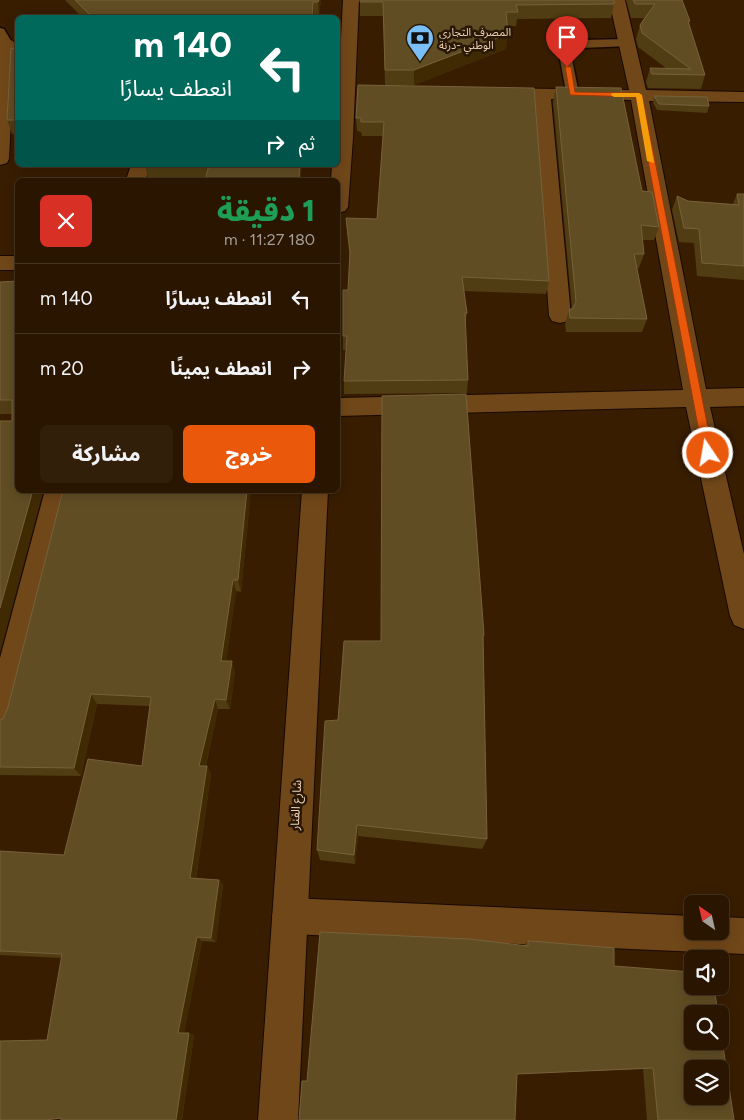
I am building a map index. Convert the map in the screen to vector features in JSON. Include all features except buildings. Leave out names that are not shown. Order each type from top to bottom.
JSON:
[{"type":"street","points":[[340,178],[346,91],[343,40],[351,0]]},
{"type":"street","points":[[617,0],[639,95],[696,398],[744,616]]},
{"type":"street","points":[[0,159],[6,41]]},
{"type":"street","points":[[346,91],[366,91]]},
{"type":"street","points":[[483,93],[744,97]]},
{"type":"street","points":[[542,94],[560,316]]},
{"type":"street","points":[[0,263],[15,263]]},
{"type":"street","points":[[340,407],[744,398]]},
{"type":"street","points":[[0,716],[57,493]]},
{"type":"street","name":"شارع الفنار","points":[[278,1120],[315,493]]},
{"type":"street","points":[[290,916],[744,936]]},
{"type":"lane","points":[[572,94],[565,54],[568,48],[580,44],[627,43]]},
{"type":"slow traffic","points":[[614,95],[639,95],[651,161]]},
{"type":"place","name":"المصرف التجاري الوطني -درنة","points":[[420,62]]},
{"type":"route","points":[[567,67],[572,94],[639,95],[708,453]]}]
